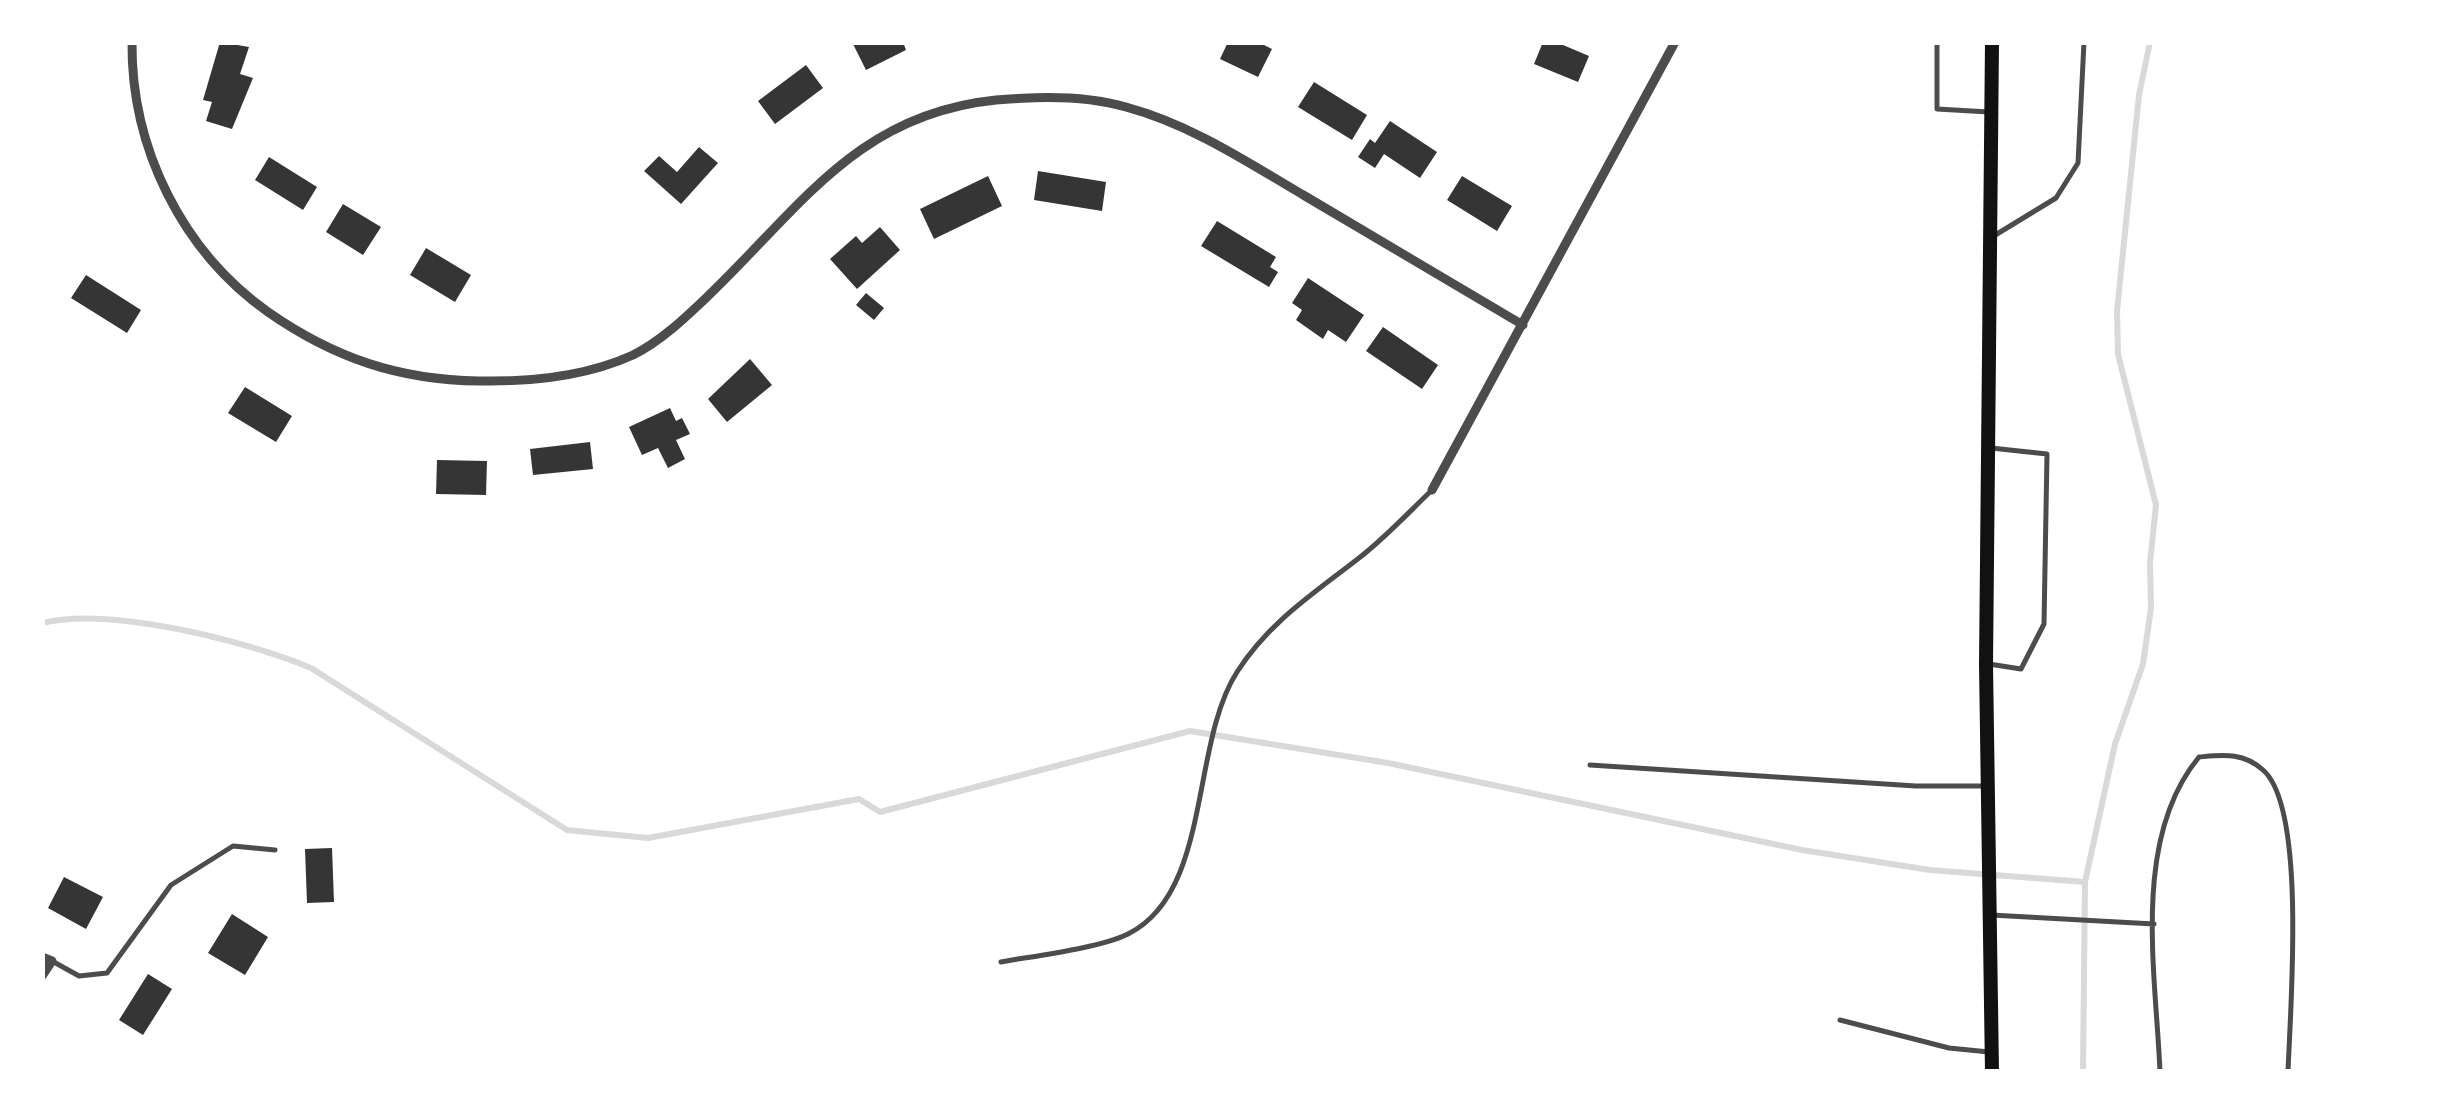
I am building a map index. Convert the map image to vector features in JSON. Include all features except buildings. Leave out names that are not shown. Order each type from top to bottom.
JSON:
[{"type":"main road","points":[[1992,42],[1986,664],[1992,1072]]},
{"type":"street","points":[[132,42],[134,84],[161,183],[192,240],[216,269],[258,305],[336,354],[408,375],[500,382],[579,372],[634,354],[680,322],[800,197],[873,141],[906,124],[968,104],[1042,98],[1088,99],[1177,123],[1523,325]]},
{"type":"street","points":[[1432,490],[1675,42]]},
{"type":"street","points":[[42,976],[47,959]]},
{"type":"lane","points":[[1938,42],[1937,108],[1992,112]]},
{"type":"lane","points":[[1992,237],[2056,198],[2078,163],[2084,42]]},
{"type":"lane","points":[[1986,664],[2021,668],[2044,624],[2047,454],[1990,448]]},
{"type":"lane","points":[[1001,962],[1128,934],[1171,895],[1190,837],[1207,751],[1235,675],[1270,626],[1363,556],[1432,490]]},
{"type":"lane","points":[[2160,1072],[2154,924],[2158,857],[2177,783],[2199,757],[2234,754],[2264,770],[2282,797],[2289,843],[2292,966],[2288,1072]]},
{"type":"lane","points":[[1590,766],[1916,786],[1986,786]]},
{"type":"lane","points":[[47,959],[79,976],[107,973],[171,884],[233,846],[275,850]]},
{"type":"lane","points":[[1988,915],[2154,924]]},
{"type":"lane","points":[[1840,1020],[1949,1048],[1992,1052]]},
{"type":"waterway","points":[[2083,1072],[2085,882],[2115,744],[2143,664],[2151,608],[2150,563],[2156,505],[2118,354],[2117,311],[2139,95],[2150,42]]},
{"type":"waterway","points":[[42,623],[104,619],[178,629],[251,647],[311,668],[567,830],[648,838],[859,799],[880,812],[1190,731],[1388,763],[1802,850],[1930,870],[2085,882]]}]
